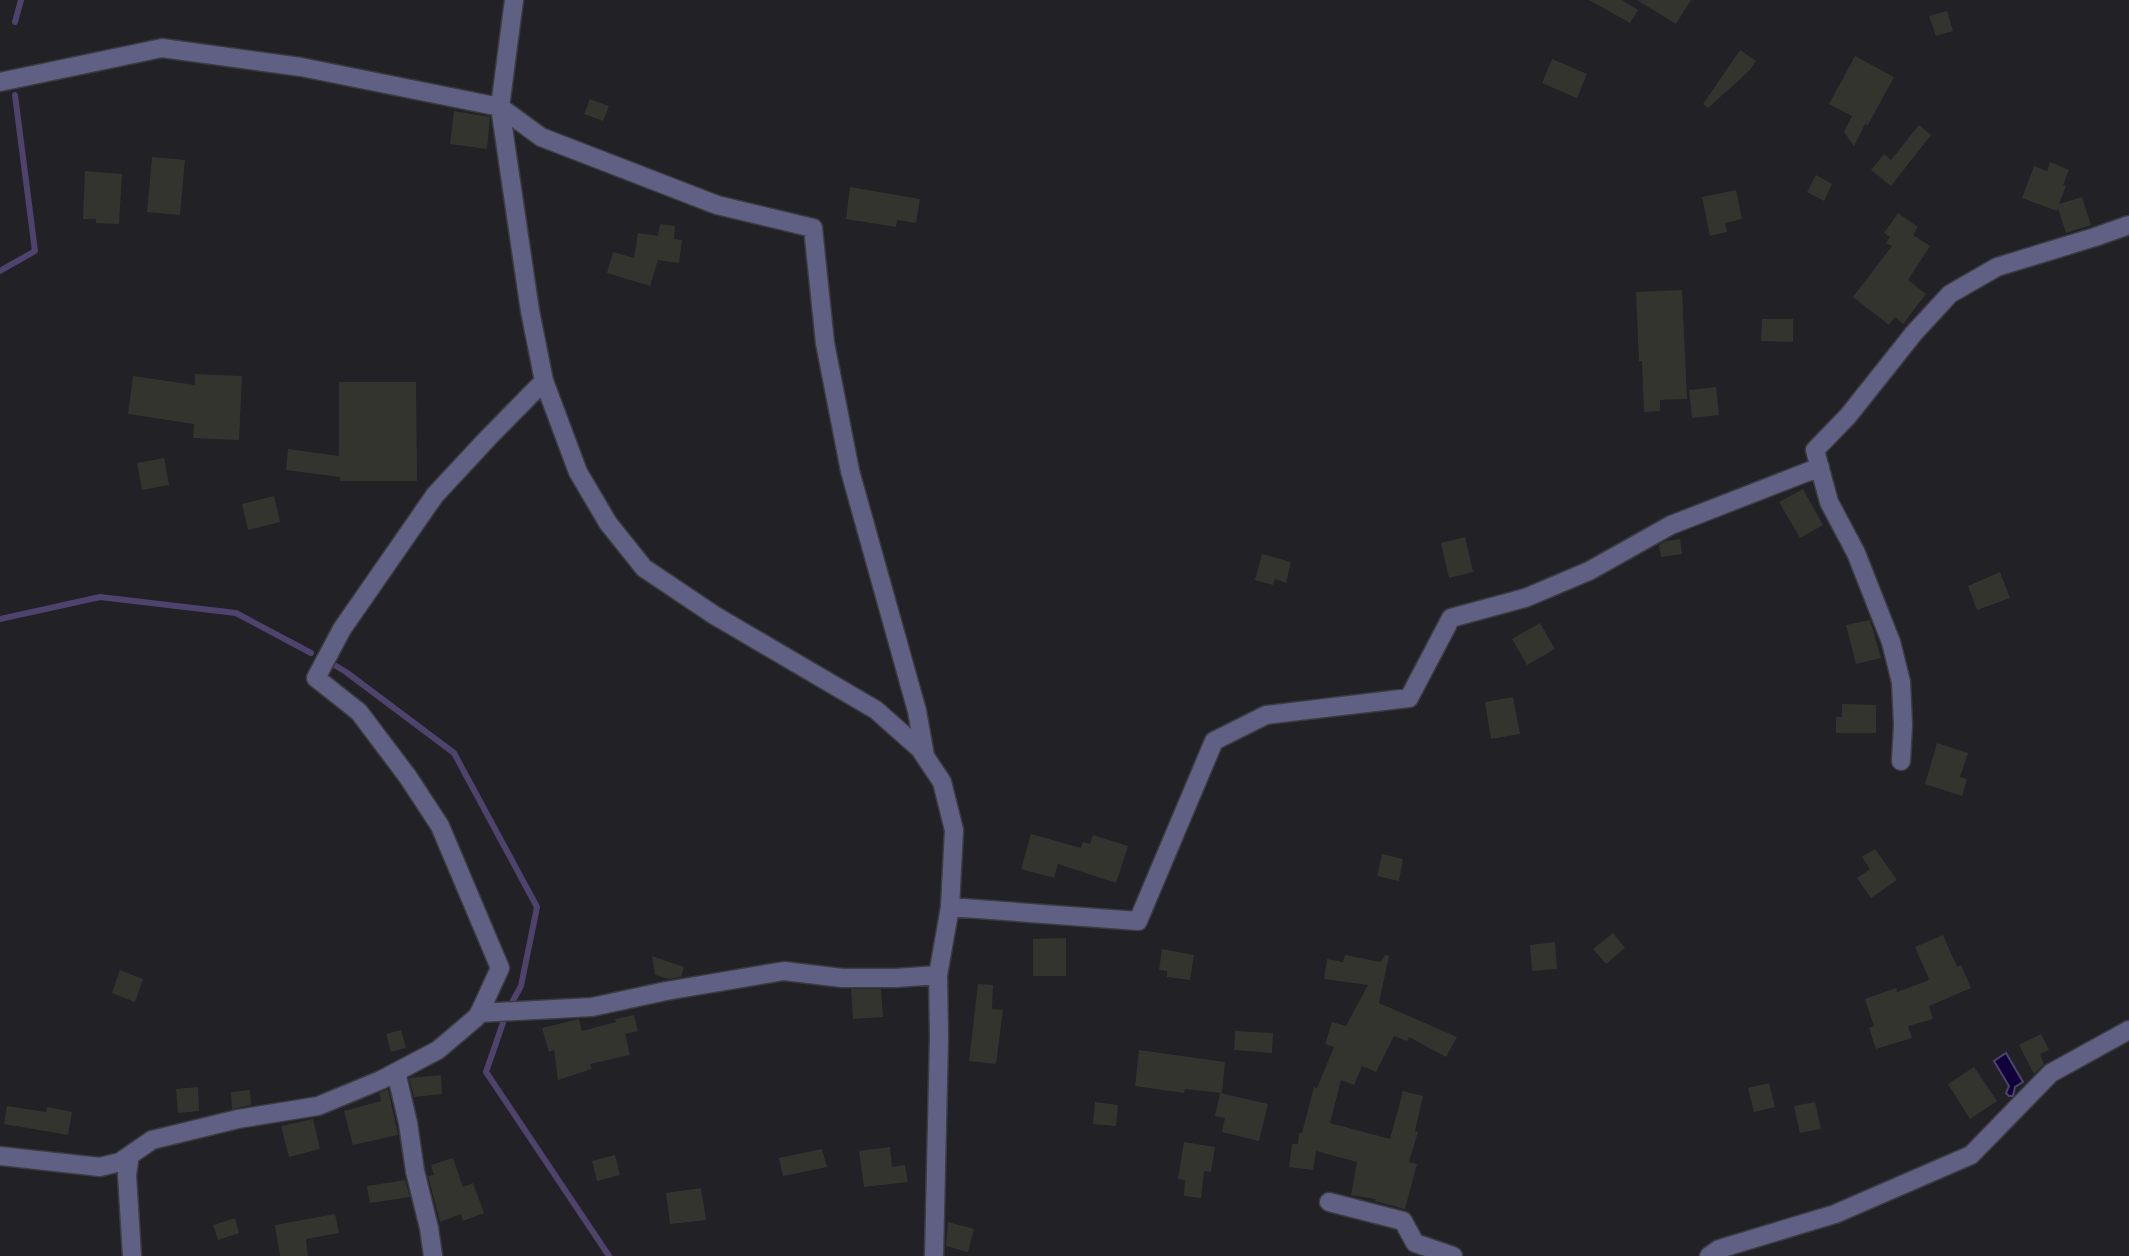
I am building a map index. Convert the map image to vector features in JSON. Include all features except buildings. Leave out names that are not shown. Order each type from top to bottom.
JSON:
[{"type":"street","points":[[514,0],[500,107],[530,311],[544,381],[578,472],[608,523],[644,568],[714,615],[876,710],[920,749],[942,782],[954,830],[950,907],[938,975],[934,1256]]},
{"type":"street","points":[[0,82],[162,48],[301,67],[500,107],[541,137],[717,205],[813,228],[825,343],[850,471],[917,711],[925,757]]},
{"type":"street","points":[[1901,761],[1901,682],[1891,642],[1856,553],[1829,502],[1815,450],[1848,416],[1914,333],[1950,294],[1997,267],[2129,225]]},
{"type":"street","points":[[0,1156],[100,1167],[120,1162],[152,1140],[237,1119],[318,1106],[381,1080],[438,1050],[478,1016],[500,968],[440,826],[408,777],[359,712],[316,678],[342,629],[435,495],[544,381]]},
{"type":"street","points":[[950,907],[1139,922],[1214,741],[1266,715],[1409,698],[1451,618],[1525,598],[1589,571],[1671,525],[1820,467]]},
{"type":"street","points":[[480,1013],[592,1007],[784,971],[842,978],[938,975]]},
{"type":"street","points":[[1709,1256],[1719,1249],[1835,1214],[1971,1155],[2051,1073],[2129,1030]]},
{"type":"street","points":[[396,1072],[433,1256]]},
{"type":"street","points":[[130,1155],[127,1175],[132,1256]]},
{"type":"street","points":[[1329,1202],[1403,1221],[1415,1243],[1453,1256]]},
{"type":"shaded area","points":[[2006,1053],[2023,1082],[2015,1087],[2013,1096],[2006,1093],[2009,1086],[1994,1061]]},
{"type":"waterway","points":[[15,22],[21,0]]},
{"type":"waterway","points":[[0,271],[35,251],[15,95]]},
{"type":"waterway","points":[[0,619],[100,597],[236,613],[311,653]]},
{"type":"waterway","points":[[331,663],[454,753],[537,907],[521,986],[510,1006]]},
{"type":"waterway","points":[[505,1017],[486,1072],[609,1256]]}]
